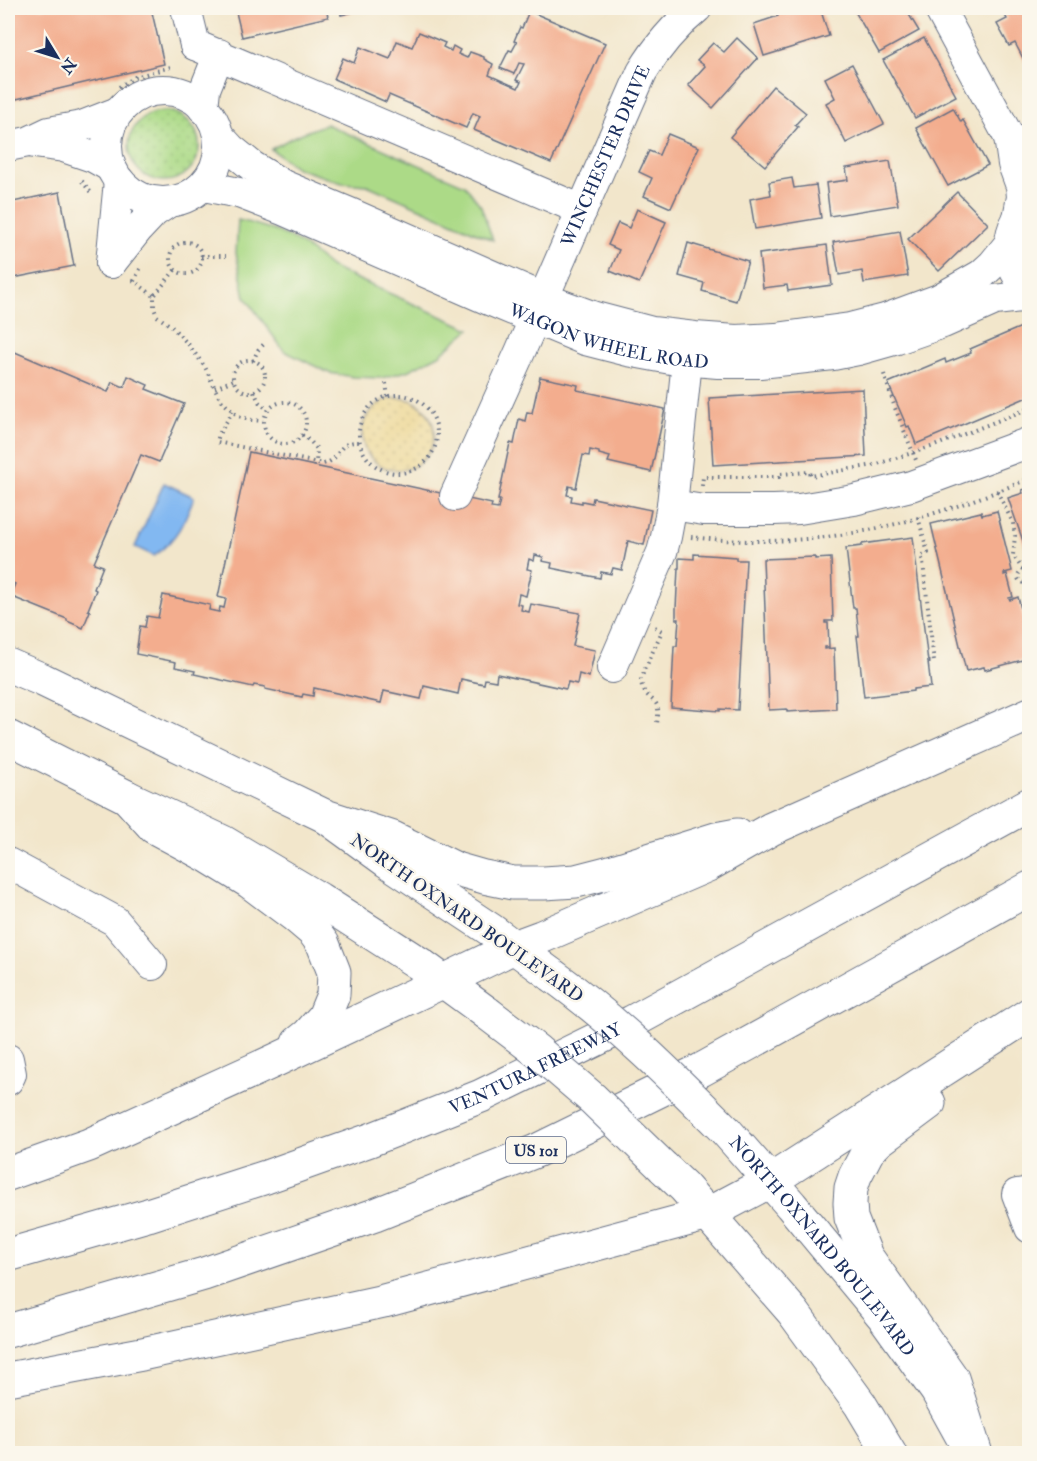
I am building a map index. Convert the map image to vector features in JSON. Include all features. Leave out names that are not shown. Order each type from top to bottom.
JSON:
[{"type":"main road","name":"NORTH OXNARD BOULEVARD","points":[[8,665],[325,816],[387,861],[491,930],[612,1022],[682,1086],[791,1204],[884,1317],[937,1391],[974,1454]]},
{"type":"main road","points":[[8,1174],[89,1145],[274,1061],[514,947],[708,865],[771,829],[1029,714]]},
{"type":"main road","points":[[8,737],[223,842],[319,899],[420,964],[537,1051],[592,1099],[684,1187],[708,1214],[793,1312],[860,1404],[890,1454]]},
{"type":"main road","points":[[127,797],[154,827],[250,882],[294,915],[314,932],[323,944],[334,972],[333,995],[324,1017],[308,1035],[274,1061]]},
{"type":"main road","name":"VENTURA FREEWAY","points":[[8,1255],[148,1215],[266,1177],[370,1140],[481,1096],[660,1007],[1029,804]]},
{"type":"main road","points":[[325,816],[393,838],[456,869],[483,877],[518,883],[576,881],[716,839],[771,829]]},
{"type":"main road","name":"US 101","points":[[8,1331],[204,1274],[353,1223],[536,1151],[701,1070],[1029,888]]},
{"type":"main road","points":[[8,1379],[142,1354],[384,1300],[708,1214],[770,1181],[1029,1014]]},
{"type":"main road","points":[[974,1454],[952,1378],[866,1256],[851,1218],[851,1188],[861,1162],[878,1141],[1018,1038],[1029,1026]]},
{"type":"street","points":[[186,8],[207,50],[203,108]]},
{"type":"street","name":"WINCHESTER DRIVE","points":[[455,496],[642,72],[666,37],[697,8]]},
{"type":"street","points":[[939,8],[1019,147],[1012,164],[1021,186],[1022,197],[1019,222],[1010,258],[1015,273],[1029,289]]},
{"type":"street","points":[[166,90],[207,50]]},
{"type":"street","points":[[207,50],[582,210]]},
{"type":"street","points":[[166,90],[190,97],[203,108],[215,125],[219,136],[219,155],[214,171],[204,186],[192,195],[169,202],[150,200],[134,193],[93,157],[64,147],[18,144],[49,132],[82,126],[118,112],[139,97],[166,90]]},
{"type":"street","points":[[118,112],[110,128],[107,145],[114,174],[111,263],[154,212],[169,202]]},
{"type":"street","name":"WAGON WHEEL ROAD","points":[[219,136],[231,150],[283,185],[350,213],[539,309],[585,340],[628,351],[687,361],[718,363],[760,363],[833,355],[897,339],[944,323],[995,300],[1029,296]]},
{"type":"street","name":"WAGON WHEEL ROAD","points":[[204,186],[239,194],[283,210],[539,309],[595,317],[652,332],[736,340],[776,338],[850,328],[885,320],[939,300],[981,275],[993,264],[1019,222]]},
{"type":"street","points":[[687,361],[688,517]]},
{"type":"street","points":[[612,668],[662,552],[666,537],[688,517],[799,509],[854,500],[924,481],[1029,442]]},
{"type":"street","points":[[8,863],[115,921],[152,965]]},
{"type":"street","points":[[8,1059],[11,1074],[8,1080]]},
{"type":"street","points":[[1029,1192],[1017,1194],[1029,1228]]},
{"type":"path","points":[[79,177],[91,192],[94,200]]},
{"type":"path","points":[[192,243],[200,250],[200,265],[194,272],[184,274],[175,270],[170,256],[178,244],[192,243]]},
{"type":"path","points":[[201,256],[226,256]]},
{"type":"path","points":[[144,260],[134,281],[154,296]]},
{"type":"path","points":[[175,270],[154,296],[157,316],[171,326],[189,345],[205,367],[220,399],[238,416],[263,420]]},
{"type":"path","points":[[253,361],[258,350],[266,342]]},
{"type":"path","points":[[245,360],[253,361],[261,366],[265,378],[254,392],[242,391],[233,381],[233,372],[238,364],[245,360]]},
{"type":"path","points":[[884,374],[934,513]]},
{"type":"path","points":[[214,388],[233,381]]},
{"type":"path","points":[[386,383],[388,397]]},
{"type":"path","points":[[254,392],[259,402],[268,410]]},
{"type":"path","points":[[402,396],[422,404],[434,421],[436,432],[432,453],[421,465],[401,473],[381,469],[372,463],[365,455],[360,442],[360,429],[365,414],[376,402],[388,397],[402,396]]},
{"type":"path","points":[[286,402],[295,404],[302,410],[306,419],[305,428],[298,440],[285,445],[272,441],[266,434],[263,420],[268,410],[273,405],[286,402]]},
{"type":"path","points":[[683,536],[703,477],[779,477],[779,474],[810,472],[811,476],[874,465],[913,453],[1029,408]]},
{"type":"path","points":[[233,411],[219,434],[217,442],[323,464],[331,462],[343,447],[350,443],[360,442]]},
{"type":"path","points":[[302,435],[317,449],[316,463]]},
{"type":"path","points":[[688,517],[728,540],[805,539],[892,525],[934,513],[1029,478]]},
{"type":"path","points":[[997,491],[1013,523],[1013,555],[1023,570],[1029,572]]},
{"type":"path","points":[[918,517],[928,553],[921,555],[934,662],[928,662]]},
{"type":"path","points":[[1023,570],[1018,575],[1020,581],[1023,583],[1029,581]]},
{"type":"path","points":[[647,624],[662,630],[641,678],[644,693],[657,704],[659,710],[657,725]]},
{"type":"green space","points":[[164,111],[183,117],[193,127],[199,146],[193,165],[183,175],[164,181],[145,175],[135,165],[129,146],[135,127],[145,117]]},
{"type":"green space","points":[[326,124],[465,185],[481,206],[493,240],[367,185],[342,183],[297,168],[271,149],[295,136]]},
{"type":"green space","points":[[238,220],[288,236],[309,249],[330,267],[470,329],[439,355],[407,371],[382,378],[329,373],[284,351],[245,297],[236,253]]},
{"type":"sand","points":[[398,398],[418,404],[428,414],[434,434],[428,454],[418,464],[398,470],[378,464],[368,454],[362,434],[368,414],[378,404]]},
{"type":"water","points":[[164,483],[194,497],[179,530],[169,543],[154,556],[135,547]]},
{"type":"building","points":[[8,8],[151,8],[164,64],[8,101]]},
{"type":"building","points":[[235,8],[326,8],[328,17],[242,37]]},
{"type":"building","points":[[340,8],[370,8],[341,15]]},
{"type":"building","points":[[775,8],[800,8],[802,12],[820,8],[829,36],[764,56],[754,24],[778,16]]},
{"type":"building","points":[[853,8],[905,8],[919,31],[879,53]]},
{"type":"building","points":[[1001,8],[1030,8],[1030,60],[1025,62],[1015,43],[1009,46],[997,24],[1007,19]]},
{"type":"building","points":[[529,11],[605,43],[551,163],[474,130],[480,116],[473,113],[466,128],[389,95],[386,102],[334,79],[343,58],[354,63],[360,47],[390,59],[397,41],[412,47],[419,32],[445,43],[443,47],[451,51],[453,46],[460,50],[458,54],[467,58],[470,52],[484,57],[493,64],[489,75],[518,88],[521,82],[516,80],[524,64],[519,63],[514,74],[500,68],[509,50],[512,51],[517,42],[514,41]]},
{"type":"building","points":[[737,38],[758,58],[713,108],[688,85],[705,66],[697,60],[713,43],[724,52]]},
{"type":"building","points":[[924,38],[956,96],[915,118],[883,60]]},
{"type":"building","points":[[852,64],[884,124],[846,143],[826,103],[835,98],[825,78]]},
{"type":"building","points":[[773,86],[806,113],[795,125],[798,127],[765,166],[730,137]]},
{"type":"building","points":[[953,108],[961,122],[963,120],[988,165],[948,186],[916,128]]},
{"type":"building","points":[[668,134],[699,147],[671,208],[644,196],[652,178],[639,172],[649,151],[659,155]]},
{"type":"building","points":[[890,161],[898,205],[830,216],[826,183],[848,180],[846,168]]},
{"type":"building","points":[[792,178],[794,188],[816,185],[821,218],[755,229],[750,199],[771,195],[769,182]]},
{"type":"building","points":[[60,192],[74,266],[8,279],[8,203]]},
{"type":"building","points":[[957,192],[988,224],[939,271],[908,239]]},
{"type":"building","points":[[637,209],[666,222],[639,283],[610,271],[619,250],[608,245],[618,223],[629,228]]},
{"type":"building","points":[[900,231],[908,276],[864,283],[862,271],[839,275],[833,242]]},
{"type":"building","points":[[688,243],[748,261],[736,301],[702,291],[704,283],[679,276]]},
{"type":"building","points":[[827,245],[832,285],[788,291],[787,285],[763,288],[759,254]]},
{"type":"building","points":[[1026,325],[1030,332],[1030,396],[916,444],[888,383],[945,359],[946,363],[971,353],[970,349]]},
{"type":"building","points":[[8,349],[108,392],[112,382],[124,387],[128,376],[148,385],[146,389],[184,404],[159,462],[141,455],[94,563],[103,566],[83,628],[67,619],[10,596],[15,584],[8,581]]},
{"type":"building","points":[[540,377],[578,385],[577,390],[665,409],[651,472],[608,462],[610,457],[590,450],[589,456],[583,455],[576,488],[569,486],[567,495],[572,496],[571,501],[582,503],[582,501],[592,503],[593,498],[651,510],[644,545],[628,541],[622,570],[613,568],[611,574],[601,572],[600,578],[551,568],[552,563],[542,561],[543,557],[535,555],[534,561],[529,559],[527,569],[532,570],[526,596],[519,594],[517,604],[522,605],[521,610],[529,612],[531,604],[580,613],[573,646],[595,650],[589,677],[579,674],[577,684],[568,682],[566,689],[497,674],[496,681],[485,679],[484,684],[461,679],[458,694],[424,686],[421,699],[384,691],[381,703],[314,688],[313,696],[303,694],[302,697],[265,689],[265,687],[254,685],[253,687],[194,674],[195,671],[175,667],[176,662],[136,654],[140,626],[145,627],[147,616],[158,618],[163,595],[210,605],[209,610],[219,612],[220,607],[224,608],[226,599],[218,597],[249,452],[492,504],[491,508],[498,509],[510,443],[514,444],[519,419],[525,421],[527,412],[532,413]]},
{"type":"building","points":[[863,389],[866,456],[713,465],[709,398]]},
{"type":"building","points":[[1030,488],[1030,558],[1029,558],[1008,498]]},
{"type":"building","points":[[997,511],[1012,571],[1004,573],[1004,575],[1007,574],[1013,597],[1009,598],[1010,600],[1018,597],[1030,643],[1030,658],[985,670],[984,667],[966,671],[931,524],[981,512],[982,515]]},
{"type":"building","points":[[913,537],[931,687],[864,697],[856,608],[853,608],[846,548]]},
{"type":"building","points":[[694,554],[736,557],[736,560],[746,560],[738,710],[720,709],[720,711],[671,707],[674,646],[677,646],[679,619],[676,619],[679,558],[694,559]]},
{"type":"building","points":[[815,557],[815,559],[831,558],[833,621],[825,621],[828,623],[829,647],[825,649],[834,648],[836,709],[787,712],[787,709],[769,710],[763,559]]}]
